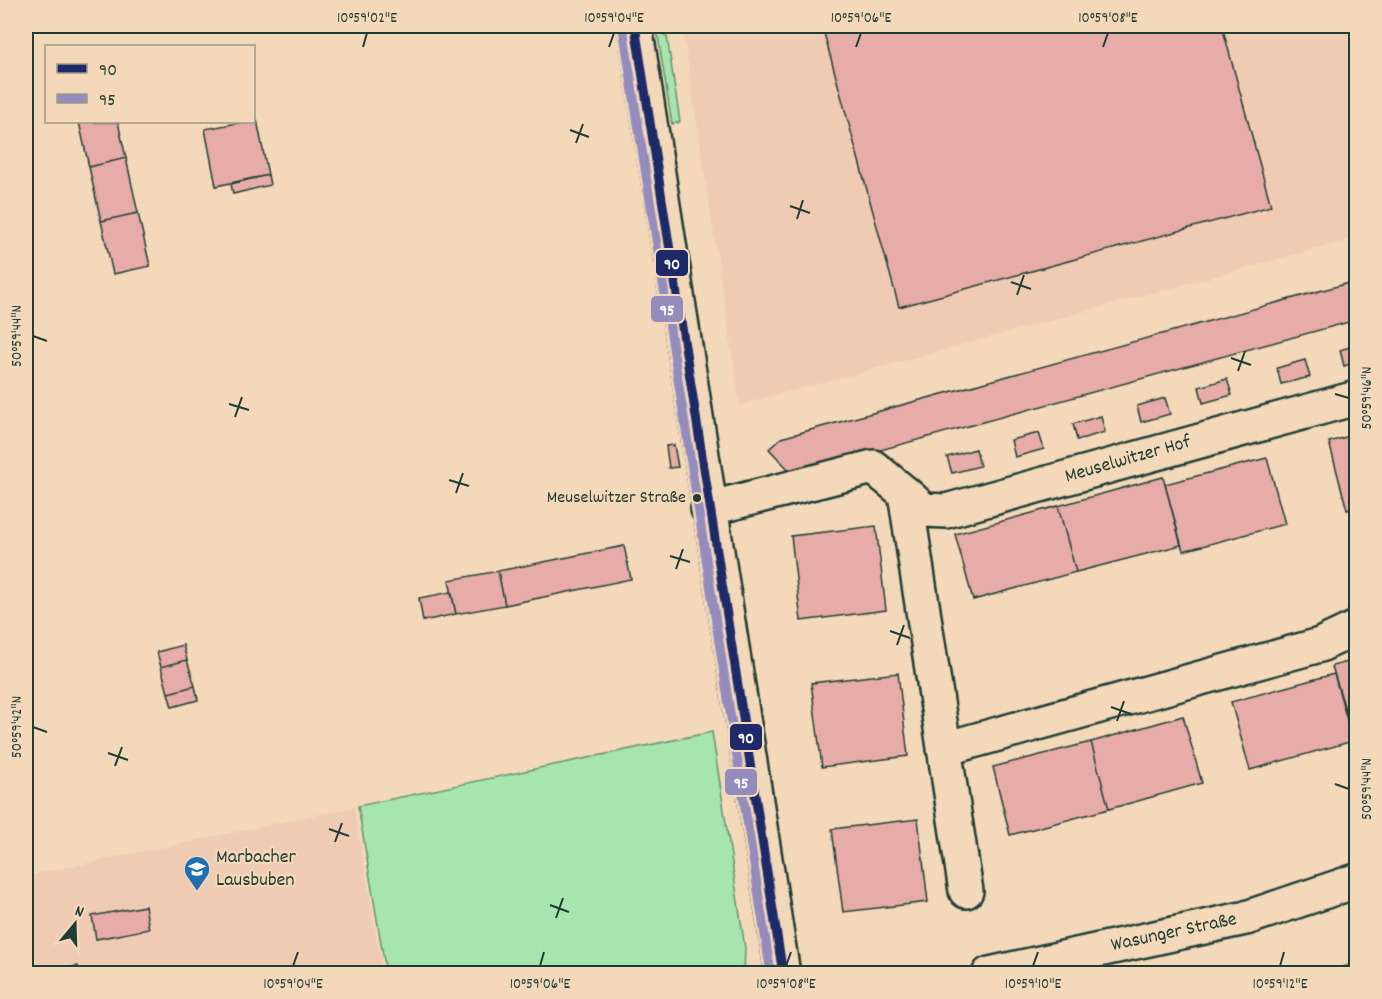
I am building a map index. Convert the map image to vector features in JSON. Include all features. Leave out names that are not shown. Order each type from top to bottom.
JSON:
[{"type":"street","points":[[635,26],[708,509],[783,974]]},
{"type":"street","name":"Meuselwitzer Hof","points":[[708,509],[873,467],[924,510],[946,511],[1356,398]]},
{"type":"street","points":[[905,493],[966,891]]},
{"type":"street","points":[[944,749],[1320,645],[1356,627]]},
{"type":"street","name":"Wasunger Straße","points":[[989,974],[1246,918],[1356,881]]},
{"type":"shaded area","points":[[682,26],[1356,26],[1356,238],[740,405]]},
{"type":"shaded area","name":"Marbacher Lausbuben","points":[[354,807],[383,973],[26,973],[26,932],[29,930],[26,876]]},
{"type":"green space","points":[[657,30],[667,37],[680,122],[672,124]]},
{"type":"green space","points":[[712,732],[745,948],[744,973],[386,973],[358,806]]},
{"type":"building","points":[[822,26],[1222,26],[1271,206],[899,307]]},
{"type":"building","points":[[257,120],[268,175],[216,186],[205,129],[238,123],[255,123]]},
{"type":"building","points":[[79,123],[118,123],[126,158],[89,167]]},
{"type":"building","points":[[126,158],[138,213],[101,221],[89,167]]},
{"type":"building","points":[[268,175],[270,185],[233,194],[231,184]]},
{"type":"building","points":[[138,213],[150,266],[113,274],[101,221]]},
{"type":"building","points":[[1356,281],[1356,320],[793,474],[769,449],[781,438]]},
{"type":"building","points":[[1356,345],[1356,362],[1344,366],[1340,350]]},
{"type":"building","points":[[1305,360],[1310,377],[1281,384],[1277,368]]},
{"type":"building","points":[[1227,379],[1232,395],[1203,403],[1199,387]]},
{"type":"building","points":[[1165,398],[1170,414],[1141,422],[1137,406]]},
{"type":"building","points":[[1101,416],[1105,432],[1077,440],[1073,424]]},
{"type":"building","points":[[1039,433],[1044,449],[1015,457],[1011,440]]},
{"type":"building","points":[[1356,434],[1356,508],[1347,510],[1329,442]]},
{"type":"building","points":[[674,445],[678,467],[669,468],[666,446]]},
{"type":"building","points":[[976,449],[980,466],[952,473],[947,457]]},
{"type":"building","points":[[1267,458],[1285,524],[1183,551],[1165,484]]},
{"type":"building","points":[[1163,477],[1181,545],[1076,572],[1058,506]]},
{"type":"building","points":[[1058,506],[1076,572],[973,600],[955,534]]},
{"type":"building","points":[[876,526],[886,610],[801,621],[791,536]]},
{"type":"building","points":[[624,546],[631,579],[505,605],[498,571]]},
{"type":"building","points":[[498,571],[505,605],[456,614],[449,580]]},
{"type":"building","points":[[451,592],[456,614],[423,621],[419,598]]},
{"type":"building","points":[[183,645],[187,660],[161,667],[157,652]]},
{"type":"building","points":[[187,660],[195,686],[168,693],[161,667]]},
{"type":"building","points":[[1356,660],[1356,731],[1352,733],[1332,666]]},
{"type":"building","points":[[898,673],[908,756],[822,767],[811,683]]},
{"type":"building","points":[[1334,674],[1353,741],[1250,770],[1231,702]]},
{"type":"building","points":[[195,686],[198,700],[172,707],[168,693]]},
{"type":"building","points":[[1183,716],[1202,783],[1109,809],[1091,742]]},
{"type":"building","points":[[1091,742],[1109,809],[1010,835],[993,767]]},
{"type":"building","points":[[918,819],[928,902],[843,912],[832,829]]},
{"type":"building","points":[[145,906],[149,929],[96,939],[92,916]]},
{"type":"building","points":[[78,966],[79,974],[32,974]]},
{"type":"waterway","points":[[1340,974],[1356,967]]},
{"type":"transit line","name":"90","points":[[635,26],[783,974]]},
{"type":"transit line","name":"95","points":[[623,28],[771,974]]},
{"type":"place","name":"Meuselwitzer Straße","points":[[697,498]]},
{"type":"place","name":"Marbacher Lausbuben","points":[[197,892]]}]
